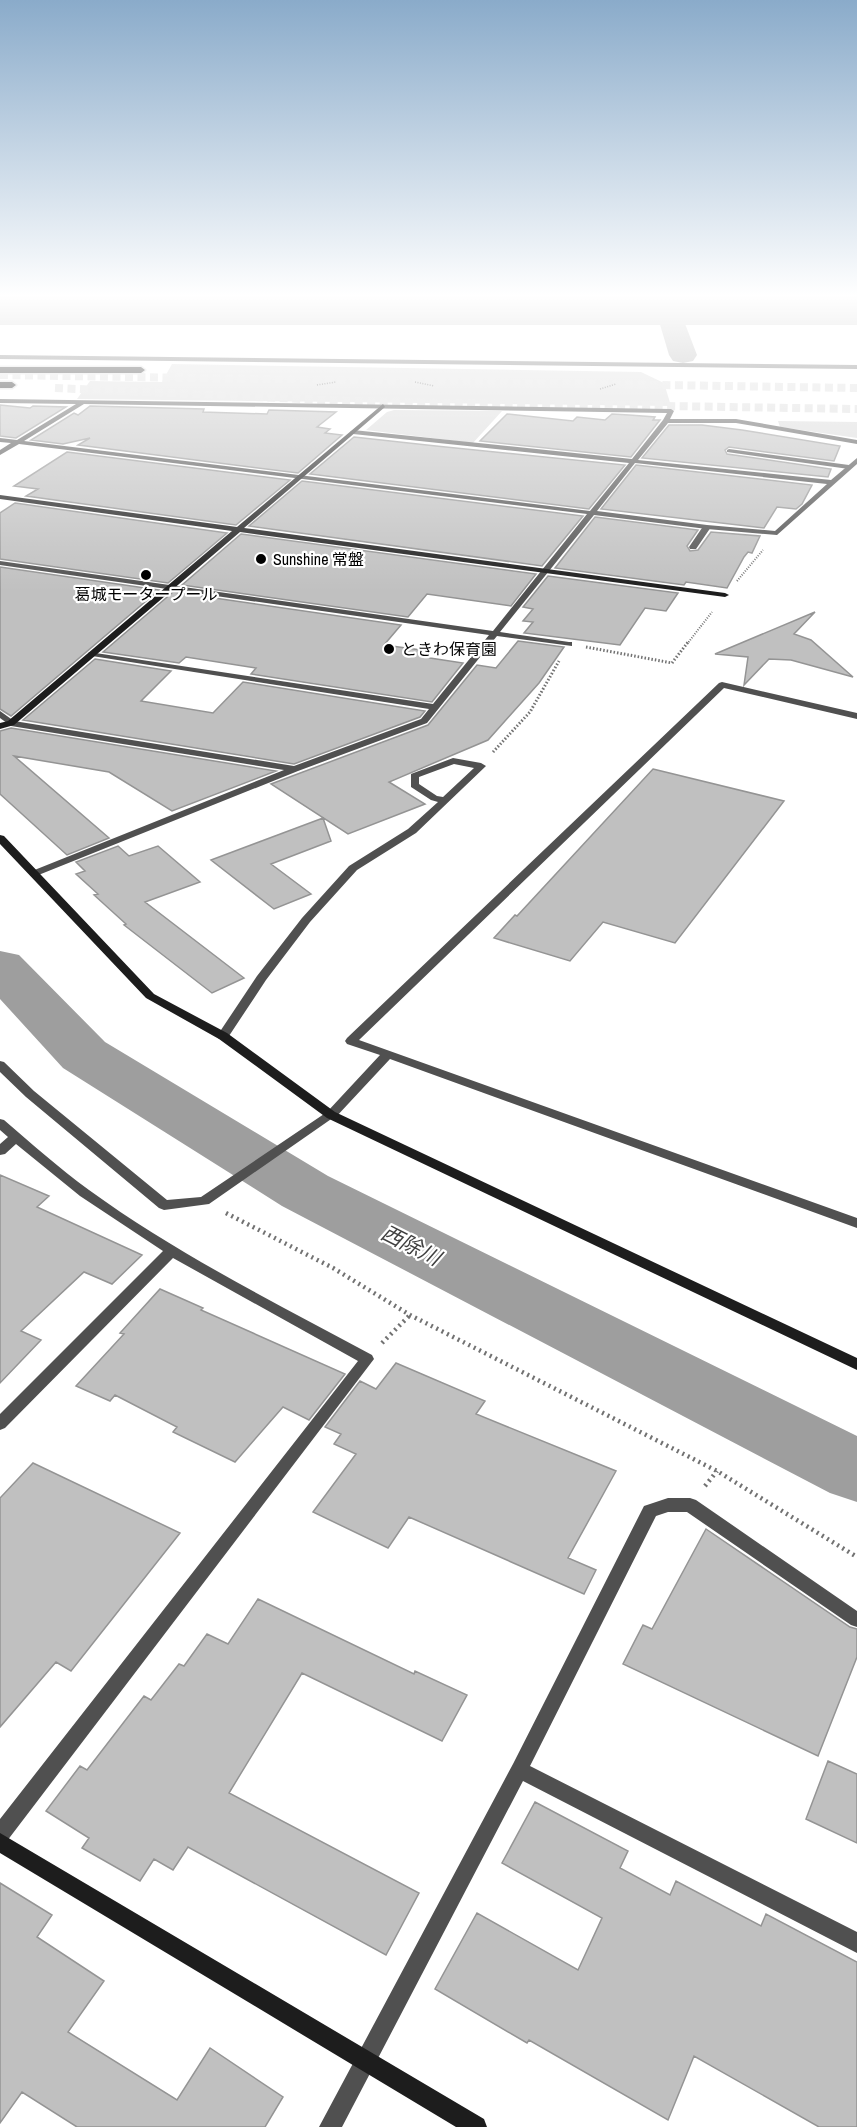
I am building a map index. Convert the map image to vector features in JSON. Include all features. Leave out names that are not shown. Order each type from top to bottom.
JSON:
[{"type":"street","points":[[0,401],[671,411],[666,421],[593,513],[424,721],[295,769],[36,873]]},
{"type":"street","points":[[0,453],[83,402]]},
{"type":"street","points":[[11,723],[383,406]]},
{"type":"street","points":[[666,421],[736,421],[857,442]]},
{"type":"street","points":[[353,432],[832,482]]},
{"type":"street","points":[[0,440],[593,513],[777,533],[857,460]]},
{"type":"street","points":[[729,451],[849,467]]},
{"type":"street","points":[[0,497],[725,595]]},
{"type":"street","points":[[693,547],[707,526]]},
{"type":"street","points":[[0,563],[569,644]]},
{"type":"street","points":[[92,654],[435,707]]},
{"type":"street","points":[[857,716],[722,685],[351,1041],[857,1223]]},
{"type":"street","points":[[0,714],[11,723]]},
{"type":"street","points":[[0,726],[11,723],[295,769]]},
{"type":"street","points":[[446,800],[434,798],[414,785],[414,776],[453,761],[481,766]]},
{"type":"street","points":[[223,1036],[261,978],[306,920],[353,868],[412,831],[481,766]]},
{"type":"street","points":[[0,838],[36,873],[150,996],[223,1036],[331,1114],[857,1364]]},
{"type":"street","points":[[0,1065],[30,1094],[164,1205],[204,1201],[331,1114],[387,1055]]},
{"type":"street","points":[[0,1123],[15,1138],[111,1213],[170,1252],[367,1359],[0,1834]]},
{"type":"street","points":[[0,1150],[15,1138]]},
{"type":"street","points":[[0,1424],[170,1252]]},
{"type":"street","points":[[330,2127],[519,1770],[650,1511],[668,1505],[690,1505],[857,1620]]},
{"type":"street","points":[[519,1770],[857,1943]]},
{"type":"street","points":[[0,1842],[476,2127]]},
{"type":"path","points":[[481,766],[530,712],[569,644],[672,663],[777,533]]},
{"type":"path","points":[[204,1201],[333,1268],[410,1315],[717,1472],[857,1557]]},
{"type":"path","points":[[367,1359],[410,1315]]},
{"type":"shaded area","points":[[81,393],[667,393],[671,406],[77,399]]},
{"type":"shaded area","points":[[394,410],[502,411],[473,443],[366,430],[387,412]]},
{"type":"shaded area","points":[[778,421],[857,422],[857,438],[780,427]]},
{"type":"building","points":[[0,405],[30,408],[33,406],[66,407],[16,438],[0,436]]},
{"type":"building","points":[[90,406],[204,409],[203,412],[267,414],[269,410],[336,412],[317,427],[330,429],[325,433],[342,435],[298,473],[78,445],[90,438],[63,444],[31,440],[74,413],[78,415]]},
{"type":"building","points":[[507,414],[573,421],[577,417],[605,420],[612,414],[655,417],[653,420],[660,420],[631,457],[480,441]]},
{"type":"building","points":[[669,425],[702,425],[840,446],[834,461],[729,447],[725,450],[727,454],[831,469],[828,477],[642,458]]},
{"type":"building","points":[[354,437],[625,465],[589,509],[310,474]]},
{"type":"building","points":[[67,452],[290,480],[236,525],[26,496],[38,489],[14,486]]},
{"type":"building","points":[[636,465],[812,485],[802,504],[796,509],[777,507],[764,528],[601,509]]},
{"type":"building","points":[[302,481],[583,516],[542,566],[249,526]]},
{"type":"building","points":[[15,503],[227,533],[168,583],[0,559],[0,513]]},
{"type":"building","points":[[595,517],[698,530],[687,546],[690,551],[698,550],[711,532],[760,536],[752,553],[748,552],[744,557],[727,588],[686,582],[684,585],[555,568]]},
{"type":"building","points":[[241,534],[536,574],[511,606],[427,594],[408,617],[182,585]]},
{"type":"building","points":[[0,567],[159,590],[11,716],[0,709]]},
{"type":"building","points":[[548,576],[678,593],[666,611],[645,608],[620,645],[524,633],[533,622],[523,621],[533,609],[523,607]]},
{"type":"building","points":[[173,592],[401,625],[384,645],[421,650],[430,658],[463,663],[432,702],[251,674],[256,668],[186,657],[179,663],[103,652]]},
{"type":"building","points":[[815,612],[794,634],[811,640],[853,677],[791,660],[769,659],[744,685],[748,657],[715,654]]},
{"type":"building","points":[[518,641],[564,647],[539,683],[488,740],[389,782],[425,804],[348,834],[271,784],[428,725],[477,665],[496,668]]},
{"type":"building","points":[[95,659],[171,671],[141,701],[213,713],[243,682],[425,711],[420,717],[294,764],[23,720]]},
{"type":"building","points":[[11,728],[276,771],[172,811],[109,772],[14,756],[109,838],[67,855],[0,794],[0,731]]},
{"type":"building","points":[[653,769],[784,801],[675,943],[603,922],[570,961],[494,938],[515,915],[517,916]]},
{"type":"building","points":[[323,818],[331,841],[271,864],[311,894],[274,909],[211,860]]},
{"type":"building","points":[[118,846],[129,856],[158,846],[200,882],[145,902],[244,978],[212,993],[124,925],[126,924],[94,895],[98,894],[76,874],[85,871],[76,862]]},
{"type":"building","points":[[0,1175],[49,1196],[37,1207],[142,1255],[112,1284],[84,1272],[21,1331],[41,1340],[0,1383]]},
{"type":"building","points":[[160,1289],[203,1308],[201,1310],[345,1374],[309,1420],[283,1407],[235,1462],[173,1432],[177,1427],[115,1395],[110,1401],[76,1386],[124,1334],[120,1333]]},
{"type":"building","points":[[396,1363],[485,1401],[476,1414],[616,1471],[568,1558],[596,1570],[584,1594],[409,1517],[388,1548],[313,1512],[356,1454],[334,1444],[341,1434],[325,1427],[360,1381],[376,1389]]},
{"type":"building","points":[[33,1463],[180,1533],[71,1671],[56,1662],[0,1727],[0,1498]]},
{"type":"building","points":[[706,1529],[850,1627],[857,1629],[857,1657],[818,1756],[623,1664],[643,1625],[652,1629]]},
{"type":"building","points":[[258,1599],[414,1674],[415,1671],[467,1695],[442,1741],[302,1673],[229,1793],[419,1893],[386,1955],[188,1847],[173,1870],[154,1859],[140,1881],[82,1848],[89,1838],[46,1811],[80,1766],[87,1770],[144,1696],[151,1700],[179,1664],[184,1666],[207,1634],[228,1644]]},
{"type":"building","points":[[828,1761],[857,1774],[857,1843],[806,1819]]},
{"type":"building","points":[[535,1802],[628,1851],[620,1868],[670,1895],[676,1881],[761,1926],[766,1914],[857,1962],[857,2127],[819,2127],[694,2056],[668,2120],[529,2040],[527,2043],[435,1989],[477,1913],[578,1970],[602,1918],[502,1863]]},
{"type":"building","points":[[0,1883],[52,1915],[37,1937],[104,1981],[68,2032],[177,2100],[210,2048],[283,2097],[265,2127],[77,2127],[22,2092],[0,2123]]},
{"type":"waterway","name":"西除川","points":[[0,967],[84,1055],[305,1191],[857,1471]]},
{"type":"tunnel","points":[[173,393],[347,401],[857,409]]},
{"type":"place","name":"Sunshine 常盤","points":[[261,559]]},
{"type":"place","name":"葛城モータープール","points":[[146,575]]},
{"type":"place","name":"ときわ保育園","points":[[389,649]]}]
